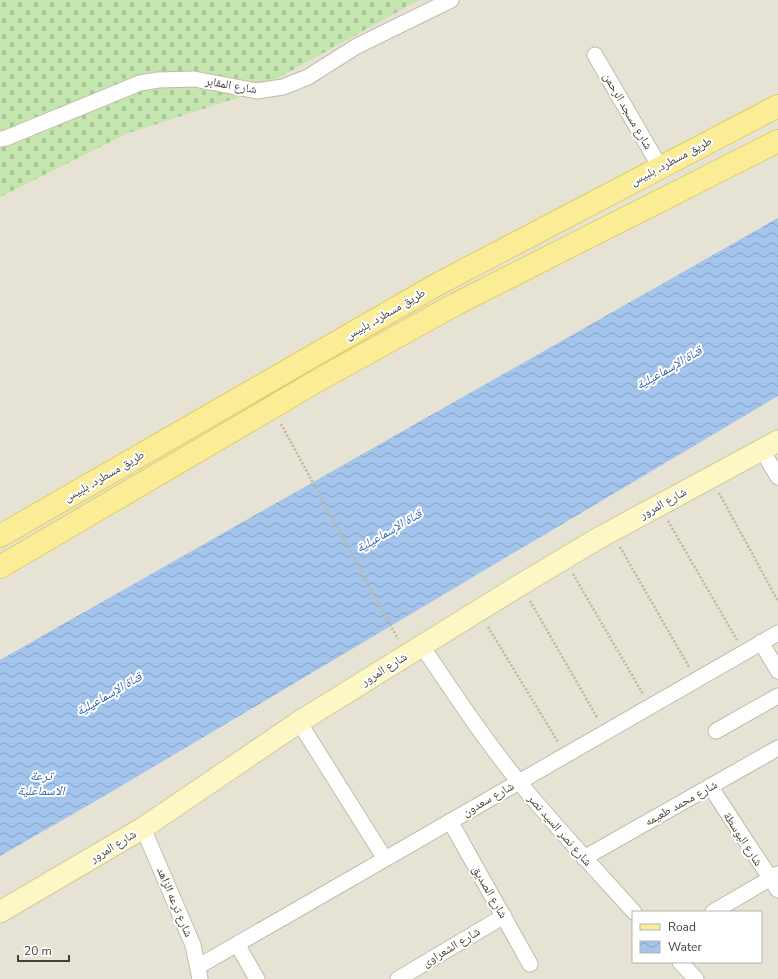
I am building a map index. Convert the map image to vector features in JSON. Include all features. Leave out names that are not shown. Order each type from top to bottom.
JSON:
[{"type":"main road","name":"طريق مسطرد, بلبيس","points":[[0,536],[438,284],[660,166],[778,106]]},
{"type":"main road","name":"طريق مسطرد, بلبيس","points":[[0,567],[322,378],[456,304],[778,141]]},
{"type":"main road","name":"شارع المرور","points":[[0,912],[143,828],[299,722],[520,585],[659,505],[770,445]]},
{"type":"street","name":"شارع المقابر","points":[[0,139],[6,138],[140,83],[158,80],[194,79],[257,91],[283,87],[308,77],[357,46],[451,0]]},
{"type":"street","name":"شارع مسجد الرحمن","points":[[595,55],[660,166]]},
{"type":"street","points":[[770,445],[778,477]]},
{"type":"street","name":"شارع سعدون","points":[[200,972],[237,944],[778,633]]},
{"type":"street","points":[[762,642],[778,671]]},
{"type":"street","name":"شارع نصر السيد نصر","points":[[414,651],[519,781],[584,858],[633,911]]},
{"type":"street","points":[[716,731],[778,696]]},
{"type":"street","points":[[299,722],[384,859]]},
{"type":"street","name":"شارع محمد طعيمه","points":[[584,858],[778,748]]},
{"type":"street","name":"شارع البوسطة","points":[[710,786],[775,881]]},
{"type":"street","name":"شارع الصديق","points":[[450,821],[530,964]]},
{"type":"street","name":"شارع ترعه الزاهد","points":[[143,828],[193,944],[200,972]]},
{"type":"street","points":[[715,911],[775,881]]},
{"type":"street","name":"شارع الشعراوى","points":[[398,979],[504,916]]},
{"type":"street","points":[[237,944],[257,979]]},
{"type":"street","points":[[681,963],[696,979]]},
{"type":"path","points":[[288,436],[385,614],[414,651]]},
{"type":"path","points":[[710,478],[778,602]]},
{"type":"path","points":[[659,505],[745,652]]},
{"type":"path","points":[[611,532],[697,679]]},
{"type":"path","points":[[564,559],[650,706]]},
{"type":"path","points":[[520,585],[606,732]]},
{"type":"path","points":[[478,611],[565,755]]},
{"type":"shaded area","points":[[0,0],[778,0],[778,979],[0,979]]},
{"type":"green space","points":[[0,0],[419,0],[249,94],[126,134],[0,197]]},
{"type":"water","points":[[778,218],[778,396],[106,795],[0,856],[0,660]]},
{"type":"water label","name":"قناة الإسماعيلية","points":[[669,368]]},
{"type":"water label","name":"قناة الإسماعيلية","points":[[389,531]]},
{"type":"water label","name":"قناة الإسماعيلية","points":[[109,694]]},
{"type":"water label","name":"ترعة الاسماعلية","points":[[41,784]]}]
